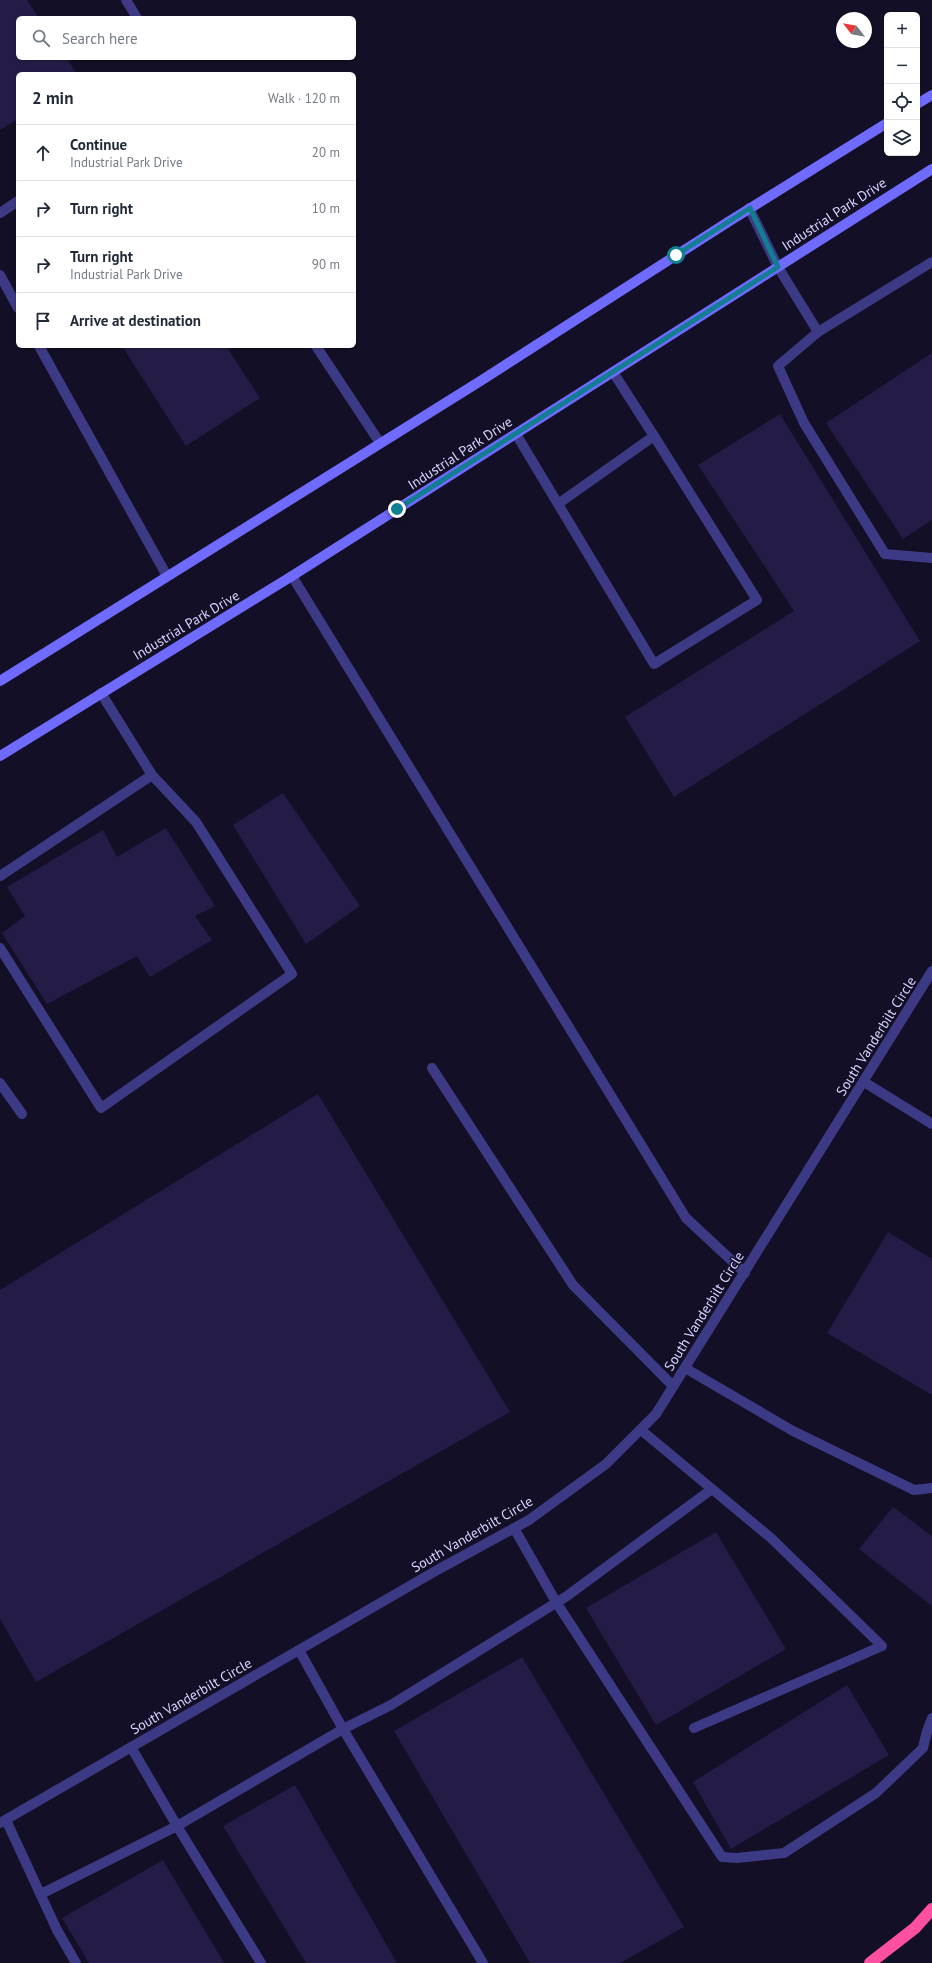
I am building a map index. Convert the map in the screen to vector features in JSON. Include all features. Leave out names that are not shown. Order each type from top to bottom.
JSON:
[{"type":"highway","points":[[870,1963],[914,1928],[932,1909]]},
{"type":"street","points":[[126,0],[136,16]]},
{"type":"street","points":[[920,102],[932,95]]},
{"type":"street","points":[[0,680],[380,443],[750,208],[884,125]]},
{"type":"street","name":"Industrial Park Drive","points":[[0,756],[292,576],[932,169]]},
{"type":"street","points":[[0,213],[16,202]]},
{"type":"street","points":[[750,208],[778,267],[818,332]]},
{"type":"street","points":[[932,262],[818,332],[778,366],[804,423],[886,554],[932,558]]},
{"type":"street","points":[[0,275],[16,304]]},
{"type":"street","points":[[40,348],[167,576]]},
{"type":"street","points":[[317,348],[380,443]]},
{"type":"street","points":[[516,434],[654,664],[757,600],[613,372]]},
{"type":"street","points":[[558,504],[654,436]]},
{"type":"street","points":[[292,576],[686,1218],[745,1273]]},
{"type":"street","points":[[0,948],[101,1108],[292,974],[196,822],[152,776],[102,693]]},
{"type":"street","points":[[0,876],[152,776]]},
{"type":"street","name":"South Vanderbilt Circle","points":[[3,1821],[439,1569],[529,1520],[606,1464],[656,1414],[932,971]]},
{"type":"street","points":[[432,1068],[573,1285],[673,1386]]},
{"type":"street","points":[[864,1082],[932,1124]]},
{"type":"street","points":[[0,1083],[22,1114]]},
{"type":"street","points":[[685,1368],[814,1442],[914,1490],[932,1488]]},
{"type":"street","points":[[640,1430],[771,1538],[882,1646],[694,1728]]},
{"type":"street","points":[[41,1894],[177,1826],[343,1729],[391,1705],[556,1602],[712,1489]]},
{"type":"street","points":[[514,1528],[556,1602],[722,1857],[737,1858],[784,1853],[876,1793],[923,1748],[932,1718]]},
{"type":"street","points":[[299,1650],[343,1729],[483,1963]]},
{"type":"street","points":[[131,1747],[177,1826],[261,1963]]},
{"type":"street","points":[[3,1821],[41,1894],[57,1930],[76,1963]]},
{"type":"building","points":[[0,0],[27,0],[38,16],[16,16],[16,60],[67,60],[76,72],[16,72],[16,120],[0,130]]},
{"type":"building","points":[[123,348],[227,348],[260,398],[186,446]]},
{"type":"building","points":[[932,353],[932,520],[903,539],[826,423]]},
{"type":"building","points":[[780,414],[920,641],[674,797],[625,717],[794,611],[698,465]]},
{"type":"building","points":[[283,793],[360,906],[306,944],[233,825]]},
{"type":"building","points":[[166,828],[215,906],[195,916],[212,940],[150,977],[137,956],[47,1004],[2,933],[25,916],[7,887],[103,830],[117,857]]},
{"type":"building","points":[[318,1094],[510,1412],[36,1682],[0,1619],[0,1290]]},
{"type":"building","points":[[888,1232],[932,1259],[932,1395],[827,1333]]},
{"type":"building","points":[[893,1507],[932,1536],[932,1606],[859,1549]]},
{"type":"building","points":[[716,1532],[786,1649],[656,1725],[586,1608]]},
{"type":"building","points":[[522,1657],[684,1927],[620,1963],[530,1963],[394,1731]]},
{"type":"building","points":[[847,1685],[889,1755],[731,1849],[693,1782]]},
{"type":"building","points":[[295,1785],[397,1963],[306,1963],[223,1826]]},
{"type":"building","points":[[163,1860],[224,1963],[89,1963],[62,1918]]},
{"type":"route","points":[[397,509],[778,267],[750,208],[676,255]]}]
